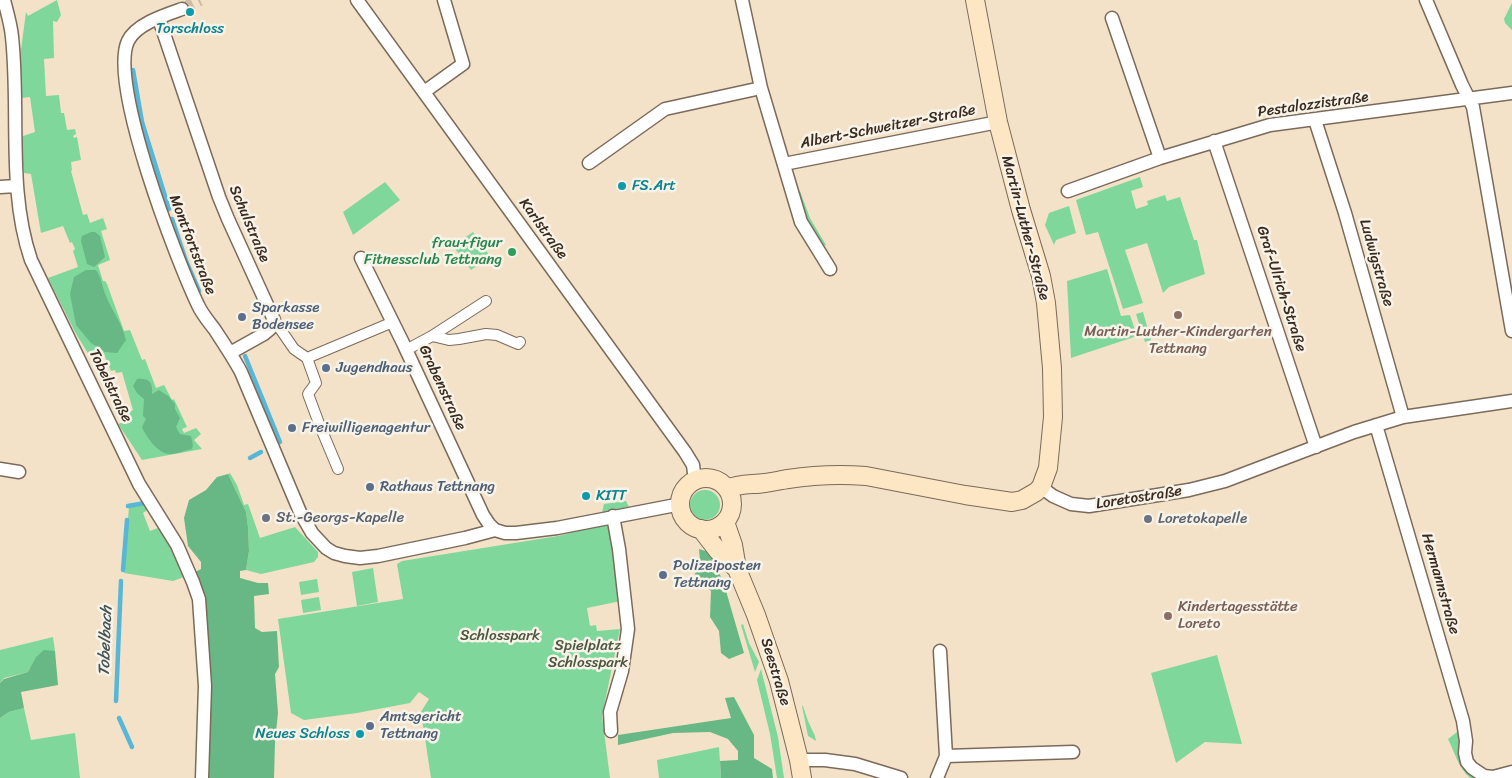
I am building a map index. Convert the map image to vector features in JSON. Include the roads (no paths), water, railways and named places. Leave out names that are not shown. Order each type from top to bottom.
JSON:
[{"type":"main road","name":"Martin-Luther-Straße","points":[[974,0],[998,122],[1046,303],[1052,368],[1053,417],[1048,468],[1041,487]]},
{"type":"main road","points":[[730,494],[746,484],[765,483],[788,478],[854,475],[1012,502],[1031,496],[1041,487]]},
{"type":"main road","points":[[703,478],[712,478],[721,482],[730,494],[729,515],[725,522],[713,528],[701,529],[696,527],[686,520],[681,510],[684,490],[695,481],[703,478]]},
{"type":"main road","name":"Seestraße","points":[[725,522],[737,569],[756,615],[779,681],[802,778]]},
{"type":"main road","name":"Seestraße","points":[[701,529],[718,551],[737,569]]},
{"type":"street","name":"Tobelstraße","points":[[4,0],[13,44],[17,186],[25,243],[31,260],[139,484],[177,545],[194,582],[199,599],[205,686],[202,778]]},
{"type":"street","name":"Karlstraße","points":[[357,0],[685,452],[693,465],[695,481]]},
{"type":"street","points":[[424,92],[463,64],[444,0]]},
{"type":"street","points":[[742,0],[761,88],[801,222],[830,269]]},
{"type":"street","points":[[1426,0],[1473,107],[1512,331]]},
{"type":"street","name":"Montfortstraße","points":[[182,9],[137,30],[127,42],[124,53],[127,95],[136,134],[176,255],[199,307],[230,352],[241,372],[305,523],[326,548],[345,556],[360,558],[465,538],[495,530]]},
{"type":"street","points":[[1112,18],[1160,158]]},
{"type":"street","name":"Schulstraße","points":[[159,19],[228,219],[274,320],[294,349],[307,358],[316,383],[308,394],[338,469]]},
{"type":"street","points":[[589,163],[665,109],[761,88]]},
{"type":"street","name":"Pestalozzistraße","points":[[1068,191],[1160,158],[1270,125],[1512,93]]},
{"type":"street","name":"Ludwigstraße","points":[[1315,120],[1345,213],[1403,417]]},
{"type":"street","name":"Albert-Schweitzer-Straße","points":[[784,164],[998,122]]},
{"type":"street","name":"Graf-Ulrich-Straße","points":[[1214,141],[1316,447]]},
{"type":"street","points":[[0,187],[17,186]]},
{"type":"street","name":"Grabenstraße","points":[[361,258],[483,515],[495,530]]},
{"type":"street","points":[[406,350],[432,336],[486,301]]},
{"type":"street","points":[[230,352],[270,330],[274,320]]},
{"type":"street","points":[[307,358],[393,322]]},
{"type":"street","points":[[432,336],[459,340],[486,334],[497,335],[518,344],[520,342]]},
{"type":"street","name":"Loretostraße","points":[[1041,487],[1053,496],[1078,506],[1090,506],[1189,490],[1225,481],[1376,425],[1403,417],[1512,401]]},
{"type":"street","name":"Hermannstraße","points":[[1376,425],[1463,721],[1466,741],[1464,753],[1467,762],[1484,776],[1493,777],[1512,772]]},
{"type":"street","points":[[0,469],[19,472]]},
{"type":"street","points":[[495,530],[505,533],[516,533],[557,528],[681,504]]},
{"type":"street","points":[[611,731],[610,712],[622,671],[628,628],[619,549],[613,516]]},
{"type":"street","points":[[937,778],[946,756],[940,651]]},
{"type":"street","points":[[946,756],[1073,752]]},
{"type":"street","points":[[799,760],[826,760],[855,764],[901,778]]},
{"type":"waterway","points":[[133,70],[142,122],[169,209]]},
{"type":"waterway","points":[[172,219],[186,261],[199,291]]},
{"type":"waterway","points":[[245,356],[280,442]]},
{"type":"waterway","points":[[250,458],[261,452]]},
{"type":"waterway","name":"Tobelbach","points":[[128,506],[145,503]]},
{"type":"waterway","name":"Tobelbach","points":[[123,570],[127,520]]},
{"type":"waterway","name":"Tobelbach","points":[[116,701],[121,581]]},
{"type":"waterway","name":"Tobelbach","points":[[119,718],[132,747]]},
{"type":"tunnel","points":[[182,9],[200,0]]},
{"type":"place","name":"Torschloss","points":[[190,12]]},
{"type":"place","name":"FS.Art","points":[[622,186]]},
{"type":"place","name":"frau+figur Fitnessclub Tettnang","points":[[512,252]]},
{"type":"place","name":"Martin-Luther-Kindergarten Tettnang","points":[[1178,315]]},
{"type":"place","name":"Sparkasse Bodensee","points":[[242,317]]},
{"type":"place","name":"Jugendhaus","points":[[326,368]]},
{"type":"place","name":"Freiwilligenagentur","points":[[292,428]]},
{"type":"place","name":"Rathaus Tettnang","points":[[370,487]]},
{"type":"place","name":"KITT","points":[[586,496]]},
{"type":"place","name":"St.-Georgs-Kapelle","points":[[266,518]]},
{"type":"place","name":"Loretokapelle","points":[[1148,519]]},
{"type":"place","name":"Polizeiposten Tettnang","points":[[663,575]]},
{"type":"place","name":"Kindertagesstätte Loreto","points":[[1168,616]]},
{"type":"place","name":"Amtsgericht Tettnang","points":[[370,726]]},
{"type":"place","name":"Neues Schloss","points":[[360,734]]},
{"type":"park label","name":"Schlosspark","points":[[500,636]]},
{"type":"park label","name":"Spielplatz Schlosspark","points":[[588,654]]}]
